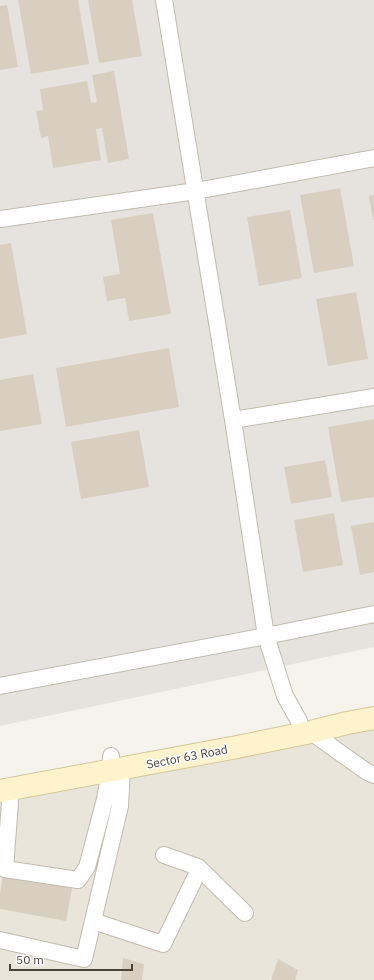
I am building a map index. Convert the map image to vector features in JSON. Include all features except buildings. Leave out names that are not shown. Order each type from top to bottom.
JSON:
[{"type":"street","points":[[164,0],[233,420],[266,636],[285,696],[305,726],[367,772],[374,775]]},
{"type":"street","points":[[0,219],[196,191],[374,158]]},
{"type":"street","points":[[233,420],[374,397]]},
{"type":"street","points":[[0,686],[374,614]]},
{"type":"street","name":"Sector 63 Road","points":[[4,786],[305,726],[374,706]]},
{"type":"street","name":"Sector 63 Road","points":[[305,726],[347,723],[374,718]]},
{"type":"street","points":[[4,786],[5,869],[78,880],[87,867],[114,765]]},
{"type":"street","points":[[0,940],[84,959],[120,806],[114,765]]},
{"type":"street","points":[[164,855],[198,867],[245,913]]},
{"type":"street","points":[[93,921],[163,944],[196,876],[198,867]]},
{"type":"shaded area","points":[[0,0],[374,0],[374,647],[0,726]]},
{"type":"shaded area","points":[[374,728],[374,980],[0,980],[0,803]]}]
